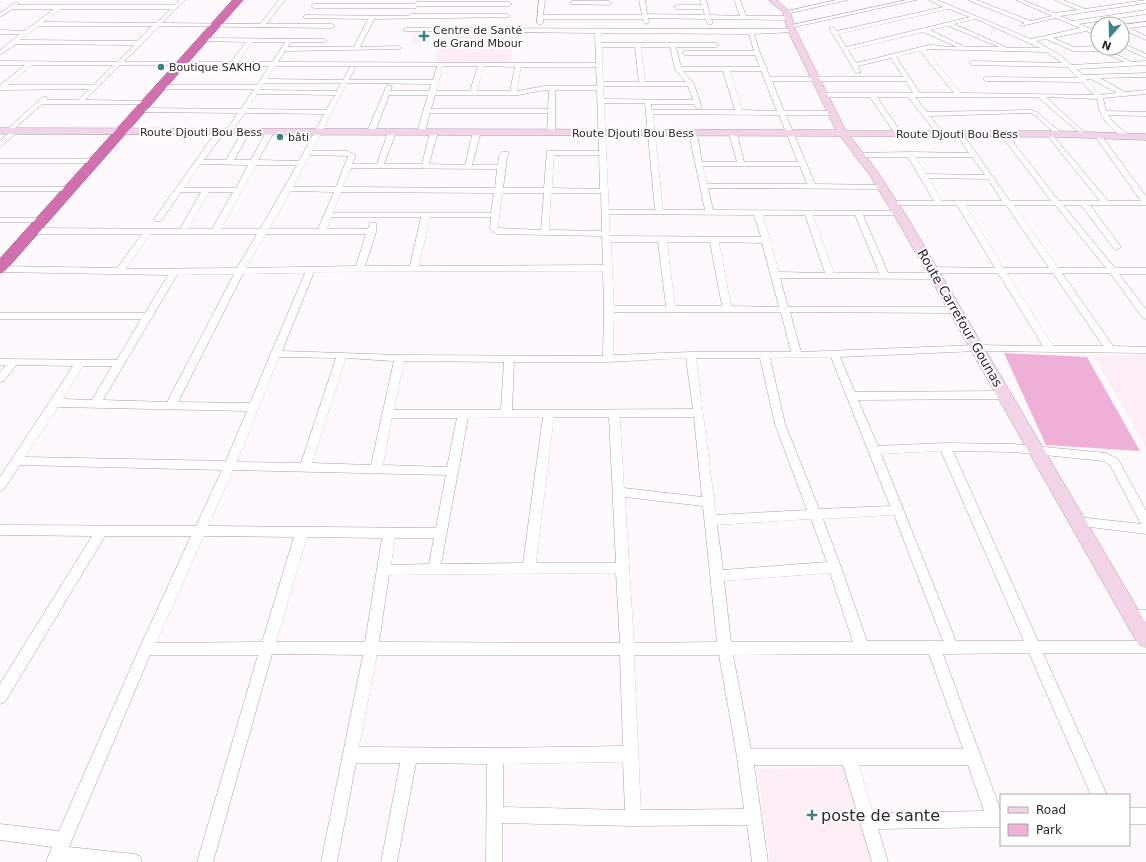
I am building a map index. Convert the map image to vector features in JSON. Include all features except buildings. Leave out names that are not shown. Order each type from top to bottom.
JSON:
[{"type":"highway","points":[[0,269],[238,0]]},
{"type":"main road","name":"Route Carrefour Gounas","points":[[775,0],[789,22],[814,79],[842,134],[883,188],[896,208],[1078,522],[1139,616],[1146,640]]},
{"type":"main road","name":"Route Djouti Bou Bess","points":[[8,131],[1059,134],[1146,137]]},
{"type":"street","points":[[1,14],[22,0]]},
{"type":"street","points":[[0,53],[69,0]]},
{"type":"street","points":[[106,7],[115,0]]},
{"type":"street","points":[[150,7],[158,0]]},
{"type":"street","points":[[79,102],[182,0]]},
{"type":"street","points":[[262,26],[282,0]]},
{"type":"street","points":[[301,26],[317,0]]},
{"type":"street","points":[[345,6],[348,0]]},
{"type":"street","points":[[539,30],[542,0]]},
{"type":"street","points":[[642,0],[647,31]]},
{"type":"street","points":[[675,0],[678,16]]},
{"type":"street","points":[[703,0],[718,53]]},
{"type":"street","points":[[737,0],[744,18]]},
{"type":"street","points":[[417,3],[404,33],[504,30],[751,32],[789,22],[844,0]]},
{"type":"street","points":[[887,0],[918,14]]},
{"type":"street","points":[[540,17],[678,16],[744,18],[789,22],[826,19],[913,0]]},
{"type":"street","points":[[932,0],[1003,29],[1048,50],[1082,78],[1098,97],[1103,105],[1104,113],[1111,123],[1127,136]]},
{"type":"street","points":[[972,0],[1030,23]]},
{"type":"street","points":[[1019,0],[1090,30]]},
{"type":"street","points":[[1058,0],[1098,16]]},
{"type":"street","points":[[1035,7],[1078,0]]},
{"type":"street","points":[[1124,0],[1146,8]]},
{"type":"street","points":[[1003,29],[1084,10],[1146,1]]},
{"type":"street","points":[[314,6],[345,6],[381,3],[510,2],[504,30]]},
{"type":"street","points":[[573,17],[573,2],[608,2],[610,17]]},
{"type":"street","points":[[1098,2],[1129,14],[1146,23]]},
{"type":"street","points":[[11,7],[175,7]]},
{"type":"street","points":[[677,7],[705,7]]},
{"type":"street","points":[[836,33],[948,7]]},
{"type":"street","points":[[1116,16],[1146,12]]},
{"type":"street","points":[[306,17],[507,16]]},
{"type":"street","points":[[320,48],[337,17]]},
{"type":"street","points":[[356,48],[372,17]]},
{"type":"street","points":[[844,49],[974,18]]},
{"type":"street","points":[[826,19],[836,33],[862,79]]},
{"type":"street","points":[[1073,23],[1090,20]]},
{"type":"street","points":[[1130,26],[1146,23]]},
{"type":"street","points":[[38,24],[301,26],[328,33]]},
{"type":"street","points":[[948,24],[1009,50],[1048,50]]},
{"type":"street","points":[[1030,41],[1086,29]]},
{"type":"street","points":[[924,30],[950,42],[974,65],[1069,66],[1146,62]]},
{"type":"street","points":[[598,31],[609,309],[608,359]]},
{"type":"street","points":[[1130,31],[1146,38]]},
{"type":"street","points":[[0,32],[27,33]]},
{"type":"street","points":[[751,32],[757,53],[812,187]]},
{"type":"street","points":[[202,40],[289,41],[328,33]]},
{"type":"street","points":[[1046,37],[1073,49],[1090,48]]},
{"type":"street","points":[[233,64],[252,40]]},
{"type":"street","points":[[229,132],[289,41]]},
{"type":"street","points":[[14,42],[140,43]]},
{"type":"street","points":[[854,65],[950,42]]},
{"type":"street","points":[[599,45],[716,45]]},
{"type":"street","points":[[638,45],[642,84]]},
{"type":"street","points":[[673,45],[678,69],[691,84],[701,112]]},
{"type":"street","points":[[284,48],[356,48],[396,54],[440,65],[600,65]]},
{"type":"street","points":[[924,48],[974,65],[1082,78],[1092,76],[1146,75]]},
{"type":"street","points":[[924,48],[959,95]]},
{"type":"street","points":[[1130,49],[1146,56]]},
{"type":"street","points":[[974,65],[1009,50]]},
{"type":"street","points":[[675,53],[757,53]]},
{"type":"street","points":[[0,63],[274,64],[396,54]]},
{"type":"street","points":[[893,56],[908,79],[914,95],[925,114],[940,134]]},
{"type":"street","points":[[1116,56],[1131,63]]},
{"type":"street","points":[[1,87],[31,63]]},
{"type":"street","points":[[421,132],[440,65]]},
{"type":"street","points":[[473,93],[481,65]]},
{"type":"street","points":[[513,93],[518,65]]},
{"type":"street","points":[[1110,65],[1130,76]]},
{"type":"street","points":[[171,405],[240,271],[303,163],[352,68]]},
{"type":"street","points":[[678,69],[764,69]]},
{"type":"street","points":[[726,69],[739,112]]},
{"type":"street","points":[[1092,76],[1123,94]]},
{"type":"street","points":[[768,79],[908,79]]},
{"type":"street","points":[[161,87],[259,87],[345,82],[434,82]]},
{"type":"street","points":[[371,132],[391,82]]},
{"type":"street","points":[[387,93],[513,93],[552,88],[642,84],[691,84]]},
{"type":"street","points":[[1,87],[95,87]]},
{"type":"street","points":[[0,145],[8,131],[57,87]]},
{"type":"street","points":[[259,87],[339,93]]},
{"type":"street","points":[[551,133],[552,88]]},
{"type":"street","points":[[823,95],[959,95],[997,93],[1039,96],[1098,97],[1146,92]]},
{"type":"street","points":[[872,95],[898,134]]},
{"type":"street","points":[[1039,96],[1084,135]]},
{"type":"street","points":[[601,101],[697,102]]},
{"type":"street","points":[[40,102],[79,102],[243,110],[329,112]]},
{"type":"street","points":[[648,102],[659,212]]},
{"type":"street","points":[[427,111],[551,111]]},
{"type":"street","points":[[925,114],[1029,111],[1035,113],[1059,134]]},
{"type":"street","points":[[649,112],[832,113]]},
{"type":"street","points":[[1104,113],[1146,114]]},
{"type":"street","points":[[229,162],[246,132]]},
{"type":"street","points":[[215,232],[270,132]]},
{"type":"street","points":[[380,166],[392,132]]},
{"type":"street","points":[[425,167],[434,132]]},
{"type":"street","points":[[468,167],[477,132]]},
{"type":"street","points":[[693,134],[709,212]]},
{"type":"street","points":[[733,134],[741,164]]},
{"type":"street","points":[[960,134],[1110,349]]},
{"type":"street","points":[[1004,134],[1056,202],[1112,270],[1146,316]]},
{"type":"street","points":[[1049,134],[1105,202]]},
{"type":"street","points":[[605,212],[858,213],[939,202],[1146,203],[1143,195],[1098,135]]},
{"type":"street","points":[[158,219],[217,137]]},
{"type":"street","points":[[308,153],[352,155],[322,231]]},
{"type":"street","points":[[546,232],[550,153],[603,153]]},
{"type":"street","points":[[505,154],[503,156],[495,215],[494,229],[497,231],[546,232],[662,240],[764,240]]},
{"type":"street","points":[[910,154],[939,202]]},
{"type":"street","points":[[858,155],[974,155]]},
{"type":"street","points":[[0,161],[94,161]]},
{"type":"street","points":[[198,162],[303,163]]},
{"type":"street","points":[[699,164],[803,164]]},
{"type":"street","points":[[348,166],[502,167]]},
{"type":"street","points":[[924,176],[989,177]]},
{"type":"street","points":[[703,186],[883,188]]},
{"type":"street","points":[[0,189],[70,189]]},
{"type":"street","points":[[178,190],[237,190]]},
{"type":"street","points":[[182,232],[206,190]]},
{"type":"street","points":[[288,190],[604,191]]},
{"type":"street","points":[[959,202],[1050,349]]},
{"type":"street","points":[[1083,202],[1117,247]]},
{"type":"street","points":[[758,213],[764,240],[797,354]]},
{"type":"street","points":[[808,213],[830,275]]},
{"type":"street","points":[[858,213],[885,276]]},
{"type":"street","points":[[328,215],[495,215]]},
{"type":"street","points":[[360,269],[376,215]]},
{"type":"street","points":[[414,268],[426,215]]},
{"type":"street","points":[[0,220],[43,220]]},
{"type":"street","points":[[33,230],[147,232],[372,232]]},
{"type":"street","points":[[119,272],[147,232]]},
{"type":"street","points":[[662,240],[671,309]]},
{"type":"street","points":[[714,240],[727,309]]},
{"type":"street","points":[[0,269],[174,272],[414,268],[607,268]]},
{"type":"street","points":[[58,852],[146,649],[229,467],[311,269]]},
{"type":"street","points":[[775,275],[885,276],[1002,271],[1146,271]]},
{"type":"street","points":[[95,404],[174,272]]},
{"type":"street","points":[[609,309],[954,310]]},
{"type":"street","points":[[0,316],[148,316]]},
{"type":"street","points":[[275,354],[400,358],[608,359],[691,355],[764,355],[976,348],[1146,350]]},
{"type":"street","points":[[834,353],[952,647]]},
{"type":"street","points":[[305,467],[342,355]]},
{"type":"street","points":[[691,355],[699,413],[725,649],[745,757],[752,817],[760,862]]},
{"type":"street","points":[[764,355],[780,424],[816,515],[862,648]]},
{"type":"street","points":[[376,469],[400,358]]},
{"type":"street","points":[[506,414],[509,358]]},
{"type":"street","points":[[0,362],[120,363]]},
{"type":"street","points":[[0,379],[13,363]]},
{"type":"street","points":[[0,486],[56,403],[80,363]]},
{"type":"street","points":[[851,396],[1004,395]]},
{"type":"street","points":[[56,403],[253,406]]},
{"type":"street","points":[[614,413],[627,649],[633,818]]},
{"type":"street","points":[[388,414],[699,413]]},
{"type":"street","points":[[434,569],[463,414]]},
{"type":"street","points":[[529,568],[549,414]]},
{"type":"street","points":[[874,450],[945,447],[1036,449],[1111,459],[1146,522]]},
{"type":"street","points":[[945,447],[1098,794]]},
{"type":"street","points":[[17,461],[452,471]]},
{"type":"street","points":[[618,492],[709,502]]},
{"type":"street","points":[[711,520],[898,510]]},
{"type":"street","points":[[1078,522],[1146,529]]},
{"type":"street","points":[[0,530],[389,534],[441,533]]},
{"type":"street","points":[[0,697],[101,532]]},
{"type":"street","points":[[205,862],[302,532]]},
{"type":"street","points":[[329,862],[371,647],[389,534]]},
{"type":"street","points":[[717,576],[835,567]]},
{"type":"street","points":[[384,570],[623,568]]},
{"type":"street","points":[[146,649],[371,647],[725,649],[1032,646],[1146,647]]},
{"type":"street","points":[[868,821],[998,819],[973,757],[934,648]]},
{"type":"street","points":[[350,755],[495,756],[630,754]]},
{"type":"street","points":[[389,862],[409,756]]},
{"type":"street","points":[[494,862],[495,756]]},
{"type":"street","points":[[745,757],[973,757]]},
{"type":"street","points":[[849,758],[880,862]]},
{"type":"street","points":[[494,815],[633,818],[752,817]]},
{"type":"street","points":[[1130,816],[1146,816]]},
{"type":"street","points":[[0,832],[58,852],[134,862]]},
{"type":"shaded area","points":[[443,32],[514,33],[510,62],[434,62]]},
{"type":"shaded area","name":"Centre de Santé de Grand Mbour","points":[[414,33],[437,33],[434,39],[426,39],[425,43],[411,43]]},
{"type":"shaded area","points":[[1093,355],[1146,355],[1146,447]]},
{"type":"shaded area","name":"poste de sante","points":[[846,767],[873,862],[770,862],[757,769]]},
{"type":"green space","points":[[1004,353],[1087,357],[1140,451],[1046,445]]},
{"type":"place","name":"Centre de Santé de Grand Mbour","points":[[424,36]]},
{"type":"place","name":"Boutique SAKHO","points":[[161,67]]},
{"type":"place","name":"bâti","points":[[280,137]]},
{"type":"place","name":"poste de sante","points":[[812,815]]}]
